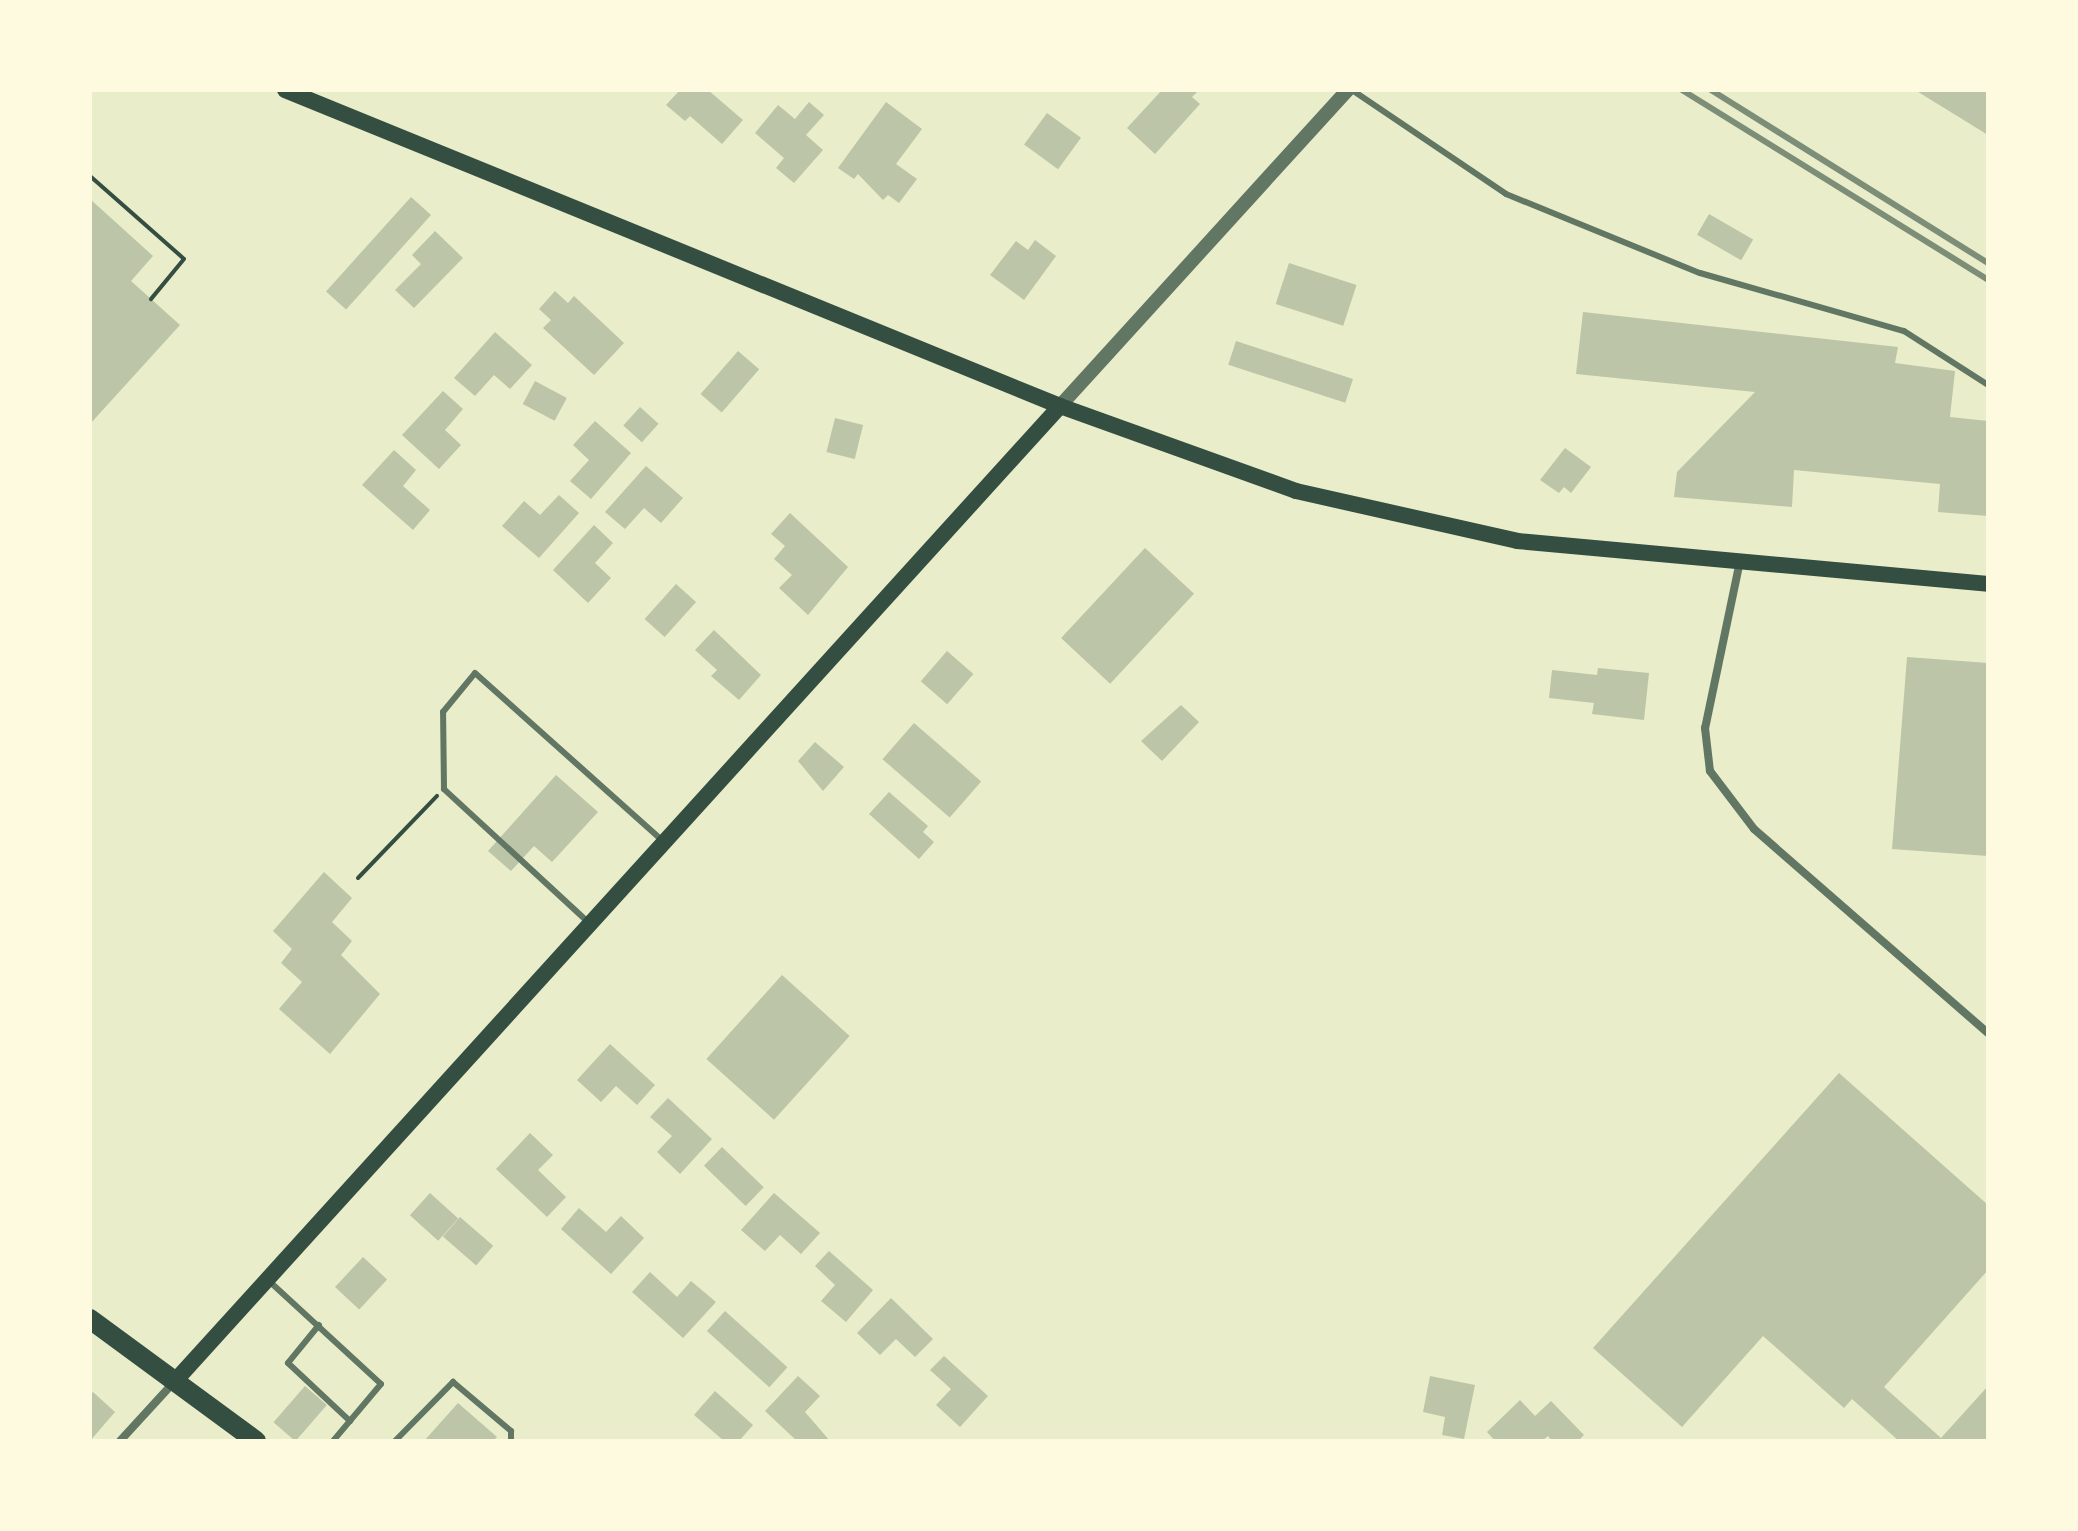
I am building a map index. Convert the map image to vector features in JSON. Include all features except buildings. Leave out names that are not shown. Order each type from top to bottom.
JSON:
[{"type":"main road","points":[[285,90],[1060,406],[1263,480],[1368,511],[1517,541],[1988,584]]},
{"type":"main road","points":[[176,1380],[666,844],[1060,406]]},
{"type":"main road","points":[[90,1319],[256,1441]]},
{"type":"street","points":[[1060,406],[1350,90]]},
{"type":"street","points":[[1740,560],[1705,728],[1710,771],[1754,829],[1988,1033]]},
{"type":"street","points":[[120,1441],[176,1380]]},
{"type":"lane","points":[[1350,90],[1506,194],[1700,273],[1904,331],[1988,385]]},
{"type":"lane","points":[[592,925],[444,789],[443,712],[475,673],[666,844]]},
{"type":"lane","points":[[268,1280],[381,1384],[333,1441]]},
{"type":"lane","points":[[319,1325],[288,1363],[350,1421]]},
{"type":"lane","points":[[395,1441],[453,1382],[511,1431],[511,1441]]},
{"type":"path","points":[[90,176],[184,259],[151,299]]},
{"type":"path","points":[[358,878],[444,789]]},
{"type":"railway","points":[[1682,90],[1988,280]]},
{"type":"railway","points":[[1711,90],[1988,263]]}]
